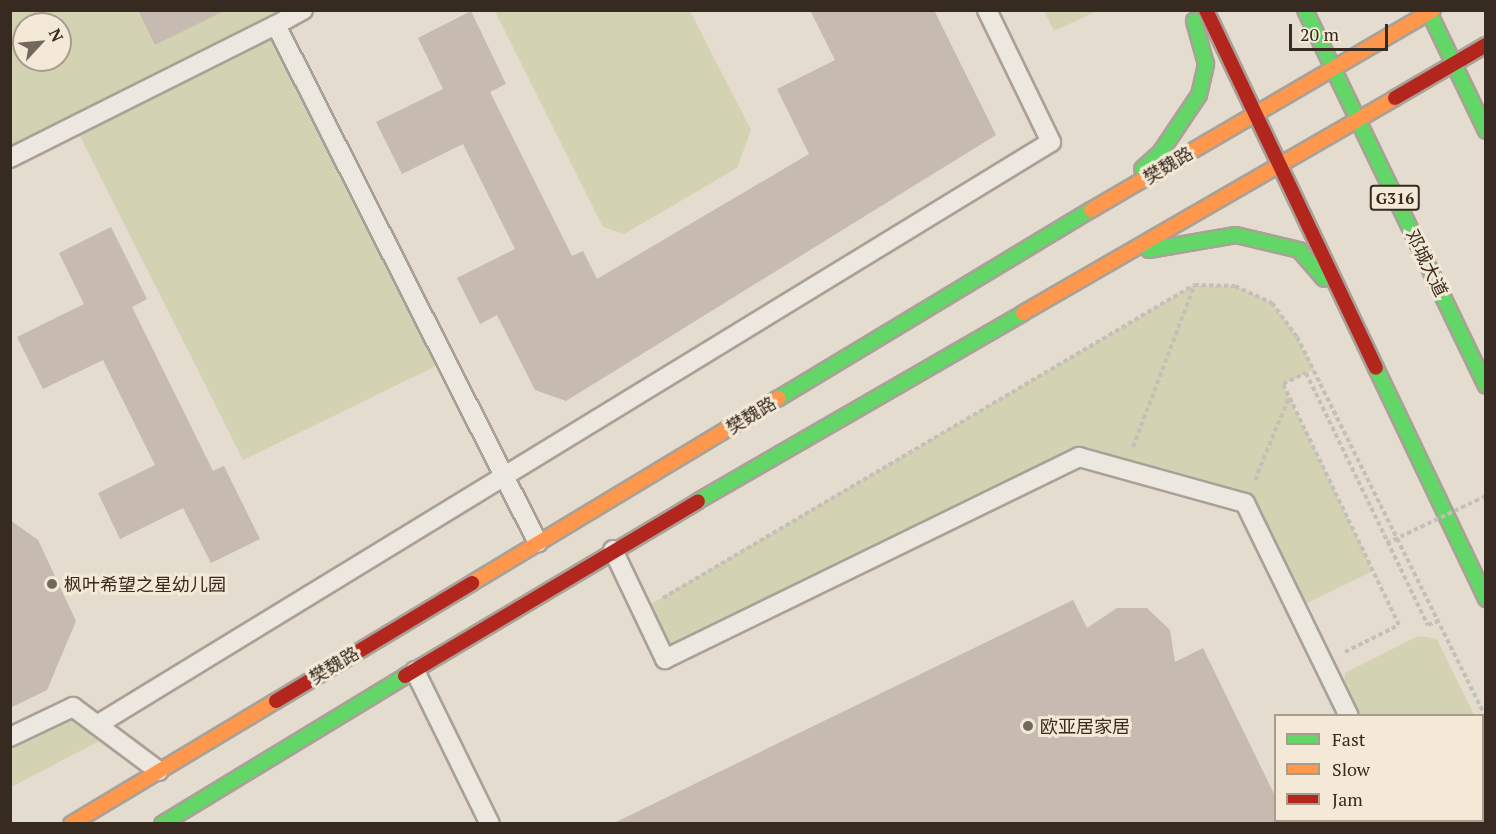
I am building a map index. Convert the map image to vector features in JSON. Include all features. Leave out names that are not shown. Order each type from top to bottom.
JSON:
[{"type":"main road","points":[[1106,201],[1160,153],[1199,95],[1206,64],[1191,10]]},
{"type":"main road","points":[[1206,10],[1485,598]]},
{"type":"main road","name":"邓城大道","points":[[1305,10],[1485,386]]},
{"type":"main road","points":[[1430,11],[1485,131]]},
{"type":"main road","name":"樊魏路","points":[[71,824],[1106,201],[1430,11]]},
{"type":"main road","points":[[162,824],[613,550],[1358,121],[1485,45]]},
{"type":"main road","points":[[1126,254],[1236,235],[1299,250],[1347,307]]},
{"type":"lane","points":[[10,158],[303,10]]},
{"type":"lane","points":[[97,725],[1051,142],[987,10]]},
{"type":"lane","points":[[276,25],[538,543]]},
{"type":"lane","points":[[613,550],[665,659],[1079,457],[1245,503],[1349,714]]},
{"type":"lane","points":[[415,671],[483,821]]},
{"type":"lane","points":[[10,737],[73,707],[159,771]]},
{"type":"path","points":[[1124,469],[1194,285]]},
{"type":"path","points":[[1324,663],[1399,626],[1283,384],[1306,373],[1428,625],[1438,621]]},
{"type":"path","points":[[1245,503],[1289,397]]},
{"type":"path","points":[[1388,543],[1485,496]]},
{"type":"green space","points":[[11,11],[303,11],[276,25],[446,361],[243,460],[75,126],[11,158]]},
{"type":"green space","points":[[495,11],[690,11],[751,130],[737,168],[624,234],[603,227]]},
{"type":"green space","points":[[1044,11],[1097,11],[1054,31]]},
{"type":"green space","points":[[1194,285],[1235,286],[1272,303],[1297,337],[1314,370],[1283,384],[1373,571],[1297,608],[1245,503],[1079,457],[665,659],[641,610]]},
{"type":"green space","points":[[1418,636],[1437,639],[1474,714],[1358,714],[1344,687],[1345,673]]},
{"type":"green space","points":[[73,707],[111,735],[11,787],[11,737]]},
{"type":"green space","points":[[1484,778],[1485,823],[1412,824],[1411,822],[1484,822]]},
{"type":"building","points":[[138,10],[226,10],[155,45]]},
{"type":"building","points":[[810,10],[934,10],[996,135],[566,401],[535,390],[497,315],[480,324],[457,278],[515,249],[463,144],[402,174],[376,122],[443,89],[418,38],[471,11],[506,84],[490,92],[572,256],[583,251],[597,279],[809,154],[777,89],[835,60]]},
{"type":"building","points":[[111,227],[147,299],[132,307],[213,471],[224,466],[260,539],[211,563],[183,508],[120,539],[98,493],[155,465],[103,360],[43,389],[17,337],[84,304],[59,253]]},
{"type":"building","points":[[10,520],[38,540],[76,621],[47,690],[10,708]]},
{"type":"building","name":"欧亚居家居","points":[[1073,600],[1087,628],[1117,608],[1147,608],[1170,630],[1175,662],[1203,648],[1274,794],[1275,822],[1275,824],[612,824]]},
{"type":"traffic: fast","points":[[1305,10],[1486,386]]},
{"type":"traffic: fast","points":[[1428,10],[1486,131]]},
{"type":"traffic: fast","points":[[1142,169],[1160,153],[1199,95],[1206,64],[1194,21]]},
{"type":"traffic: fast","points":[[779,398],[1091,210]]},
{"type":"traffic: fast","points":[[1149,250],[1236,235],[1299,250],[1324,279]]},
{"type":"traffic: fast","points":[[698,501],[1023,313]]},
{"type":"traffic: fast","points":[[1376,368],[1486,599]]},
{"type":"traffic: fast","points":[[162,824],[405,676]]},
{"type":"traffic: slow","points":[[1091,210],[1433,10]]},
{"type":"traffic: slow","points":[[1023,313],[1395,98]]},
{"type":"traffic: slow","points":[[472,583],[779,398]]},
{"type":"traffic: slow","points":[[71,824],[276,701]]},
{"type":"traffic: jam","points":[[1206,10],[1376,368]]},
{"type":"traffic: jam","points":[[1395,98],[1486,45]]},
{"type":"traffic: jam","points":[[405,676],[698,501]]},
{"type":"traffic: jam","points":[[276,701],[472,583]]},
{"type":"place","name":"枫叶希望之星幼儿园","points":[[52,584]]},
{"type":"place","name":"欧亚居家居","points":[[1028,726]]}]
